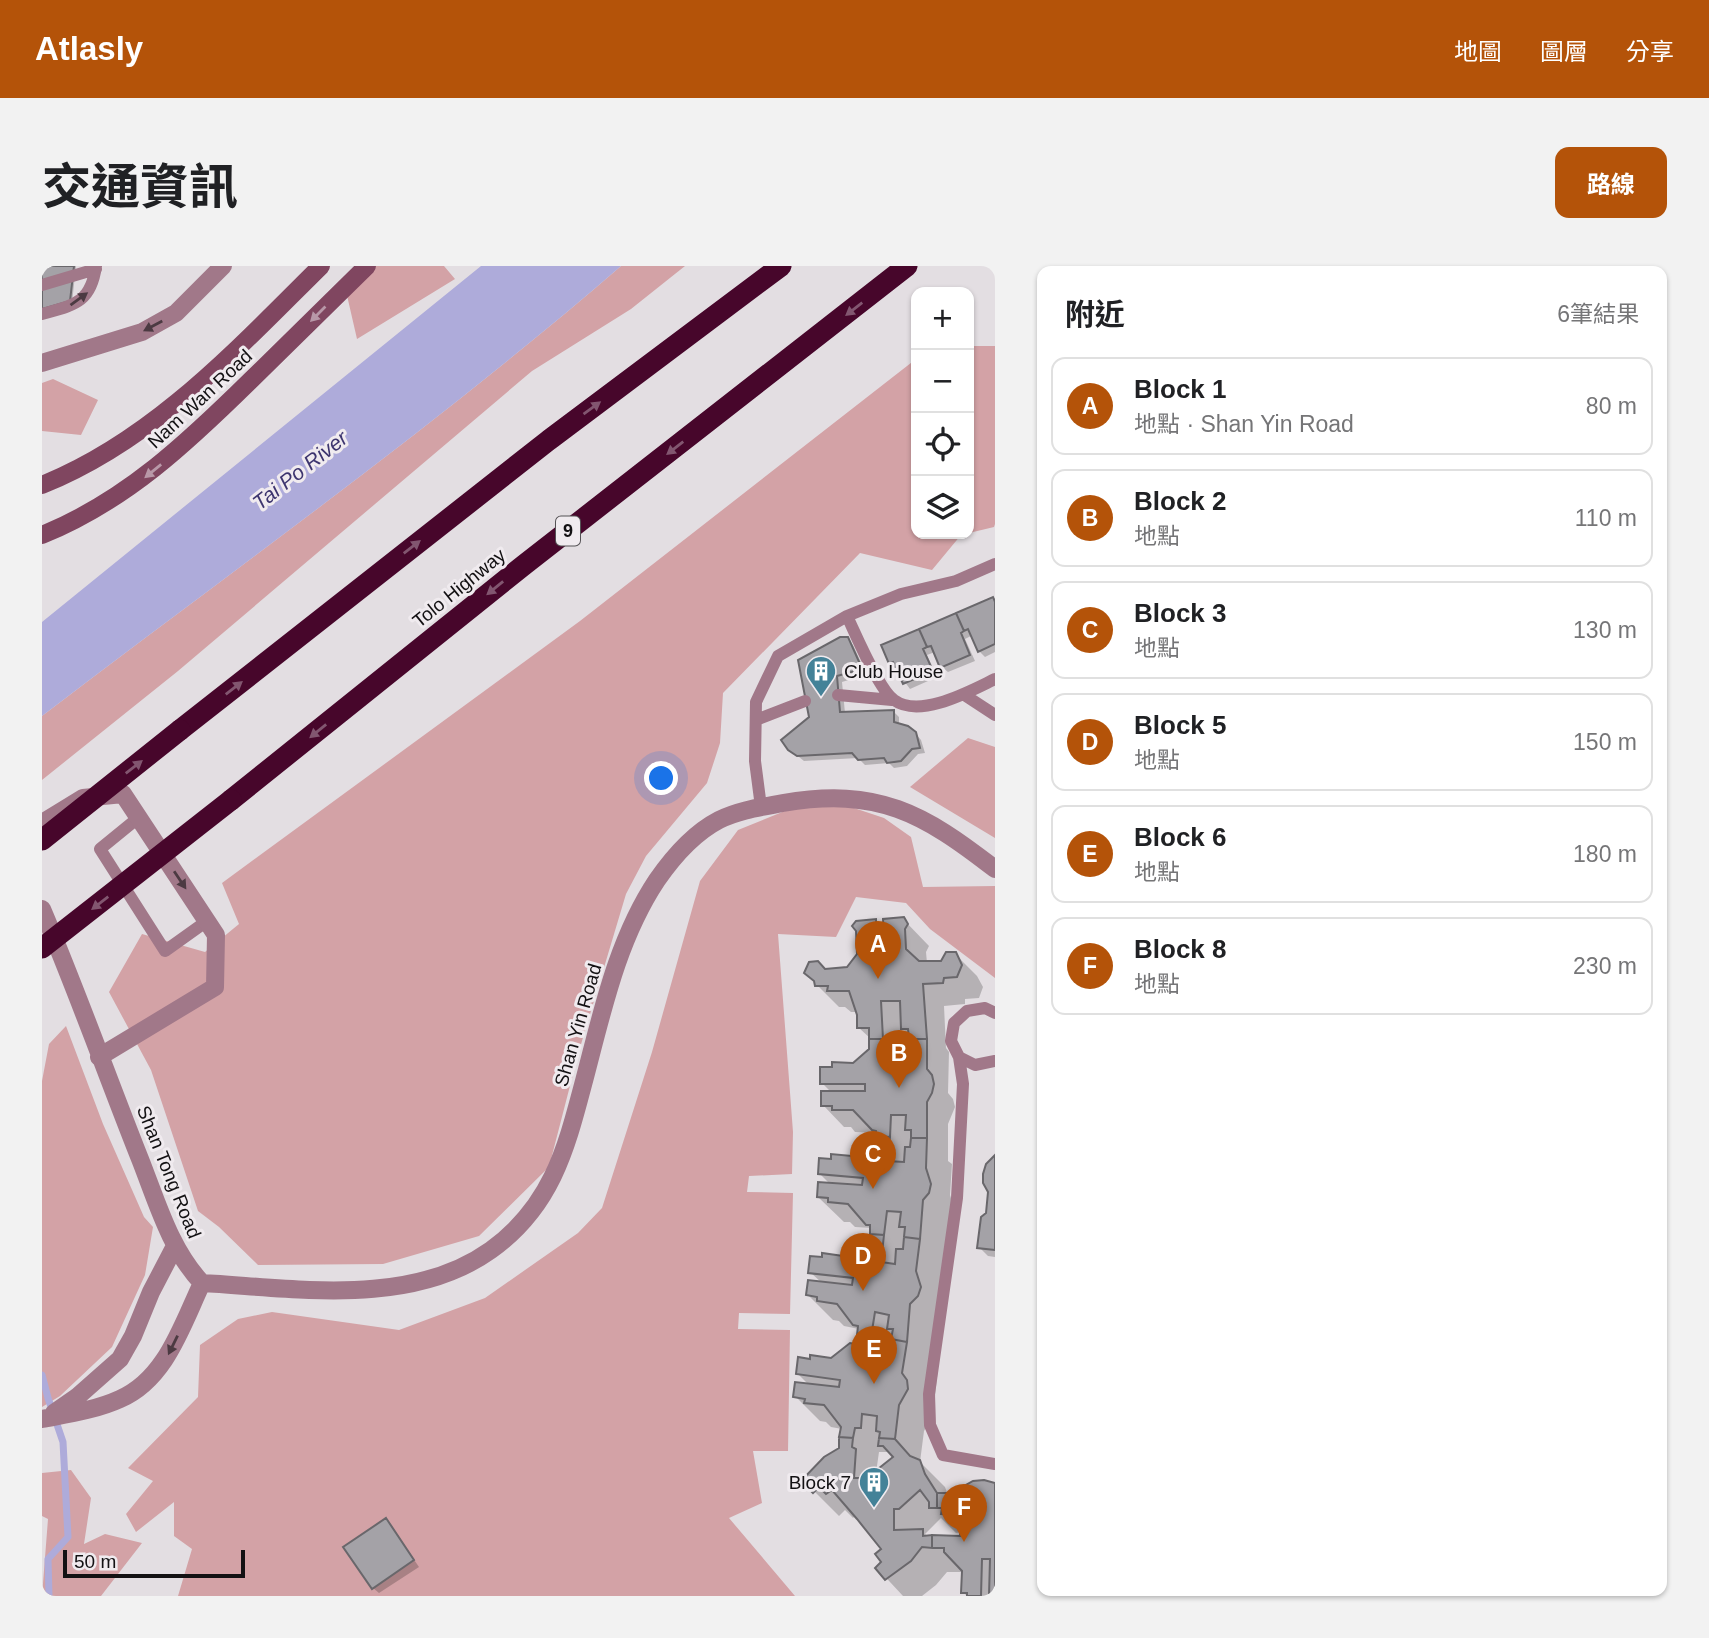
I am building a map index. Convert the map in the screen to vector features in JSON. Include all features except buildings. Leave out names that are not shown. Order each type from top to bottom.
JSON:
[{"type":"highway","points":[[42,840],[549,440],[781,266]]},
{"type":"highway","name":"Tolo Highway","points":[[42,948],[524,565],[907,266]]},
{"type":"main road","name":"Nam Wan Road","points":[[42,485],[120,444],[195,388],[321,266]]},
{"type":"main road","name":"Nam Wan Road","points":[[42,535],[110,501],[171,456],[367,266]]},
{"type":"street","points":[[191,300],[203,266]]},
{"type":"street","points":[[42,363],[142,332],[176,313],[223,266]]},
{"type":"street","points":[[42,823],[83,798],[123,794],[216,934],[215,987],[99,1057]]},
{"type":"street","name":"Shan Yin Road","points":[[202,1283],[340,1290],[401,1285],[450,1271],[489,1251],[506,1238],[538,1203],[560,1164],[616,965],[634,920],[649,892],[679,851],[698,834],[720,820],[761,807],[809,800],[881,803],[921,817],[995,869]]},
{"type":"street","name":"Shan Tong Road","points":[[42,909],[72,979],[99,1057],[175,1246],[184,1262],[202,1283]]},
{"type":"street","points":[[51,1416],[120,1359],[175,1246]]},
{"type":"street","points":[[51,1416],[119,1400],[136,1391],[169,1353],[202,1283]]},
{"type":"lane","points":[[42,285],[96,268],[94,283],[86,297],[75,305],[42,314]]},
{"type":"lane","points":[[761,807],[755,761],[756,702],[778,656],[847,616],[901,594],[957,581],[995,564]]},
{"type":"lane","points":[[847,616],[892,700]]},
{"type":"lane","points":[[838,695],[892,700],[917,708],[964,694],[995,679]]},
{"type":"lane","points":[[964,694],[995,715]]},
{"type":"lane","points":[[756,720],[805,701]]},
{"type":"lane","points":[[138,818],[100,849],[165,951],[207,921]]},
{"type":"lane","points":[[995,1013],[985,1008],[967,1011],[954,1023],[951,1041],[959,1057],[963,1084],[957,1198],[929,1394],[930,1425],[943,1455],[995,1464]]},
{"type":"lane","points":[[959,1057],[975,1065],[995,1061]]},
{"type":"shaded area","points":[[362,266],[444,266],[455,279],[357,339],[343,278]]},
{"type":"shaded area","points":[[621,266],[685,266],[631,309],[532,371],[178,671],[42,780],[42,716],[408,440]]},
{"type":"shaded area","points":[[974,346],[995,346],[994,527],[974,532]]},
{"type":"shaded area","points":[[911,363],[911,539],[958,539],[932,570],[860,553],[723,693],[720,743],[707,783],[646,856],[626,894],[579,1051],[549,1167],[479,1236],[383,1264],[258,1265],[219,1227],[198,1211],[151,1070],[109,992],[142,934],[205,952],[239,924],[222,883],[580,621]]},
{"type":"shaded area","points":[[53,379],[98,400],[81,435],[42,431],[42,383]]},
{"type":"shaded area","points":[[968,738],[995,747],[995,838],[910,787]]},
{"type":"shaded area","points":[[842,804],[884,818],[911,837],[923,887],[995,886],[995,978],[930,929],[906,903],[856,897],[836,937],[778,934],[793,1132],[792,1174],[749,1176],[747,1192],[793,1193],[790,1314],[739,1313],[738,1329],[790,1330],[788,1451],[753,1451],[762,1503],[729,1518],[795,1596],[178,1596],[192,1549],[174,1536],[174,1502],[136,1532],[126,1514],[153,1481],[128,1468],[198,1397],[200,1345],[238,1319],[272,1312],[399,1330],[485,1298],[578,1233],[602,1208],[652,1052],[700,881],[738,830],[797,806]]},
{"type":"shaded area","points":[[66,1026],[103,1124],[144,1217],[153,1227],[145,1275],[112,1347],[60,1396],[42,1407],[42,1081],[49,1044]]},
{"type":"shaded area","points":[[71,1470],[91,1498],[84,1544],[105,1534],[142,1543],[101,1596],[42,1596],[48,1519],[42,1516],[42,1473]]},
{"type":"water","name":"Tai Po River","points":[[481,266],[621,266],[408,440],[42,716],[42,622]]},
{"type":"waterway","points":[[42,1375],[63,1442],[68,1537],[48,1559],[49,1596]]},
{"type":"place","name":"Club House","points":[[821,698]]},
{"type":"place","name":"Block 1","points":[[878,979]]},
{"type":"place","name":"Block 2","points":[[899,1088]]},
{"type":"place","name":"Block 3","points":[[873,1189]]},
{"type":"place","name":"Block 5","points":[[863,1291]]},
{"type":"place","name":"Block 6","points":[[874,1384]]},
{"type":"place","name":"Block 7","points":[[874,1509]]},
{"type":"place","name":"Block 8","points":[[964,1542]]}]
